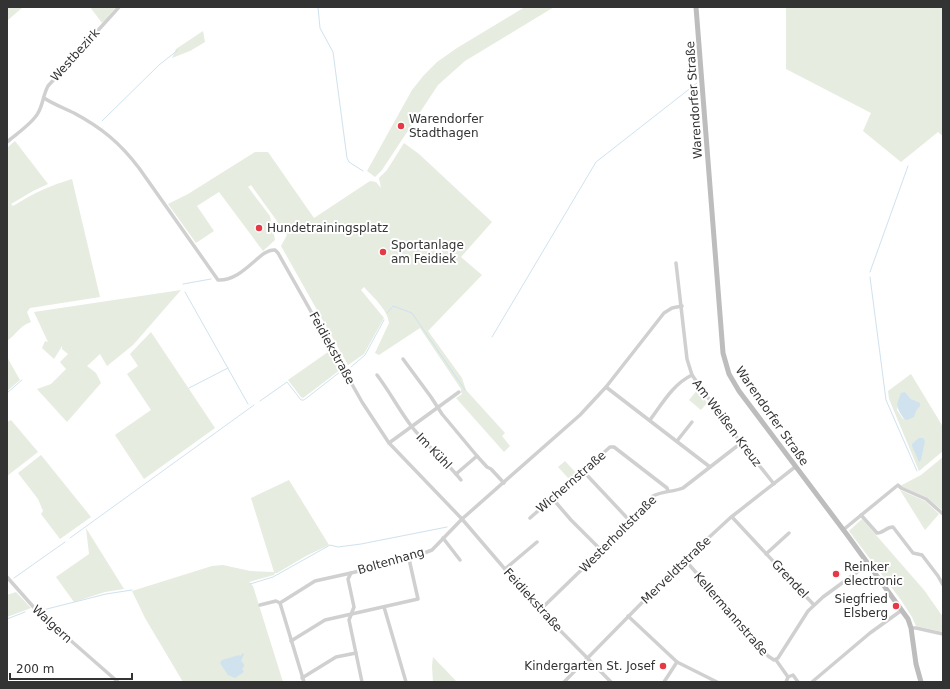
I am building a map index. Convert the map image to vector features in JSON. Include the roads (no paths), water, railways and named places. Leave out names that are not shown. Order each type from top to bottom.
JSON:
[{"type":"main road","name":"Warendorfer Straße","points":[[696,7],[720,321],[725,364],[734,384],[908,619],[911,628],[916,664],[921,682]]},
{"type":"street","name":"Westbezirk","points":[[7,142],[38,114],[44,98],[44,92],[48,86],[119,7]]},
{"type":"street","name":"Feidiekstraße","points":[[44,98],[88,121],[126,151],[218,280],[225,280],[236,276],[268,251],[274,250],[278,253],[362,402],[389,443],[462,519],[540,610],[611,682]]},
{"type":"street","name":"Am Weißen Kreuz","points":[[676,263],[687,359],[692,375],[709,401],[774,484]]},
{"type":"street","name":"Boltenhang","points":[[362,682],[349,620],[354,607],[348,579],[351,573],[409,559],[432,550],[462,519],[580,415],[606,387],[664,313],[672,308],[682,306]]},
{"type":"street","points":[[403,359],[438,408],[477,456],[504,483]]},
{"type":"street","name":"Im Kühl","points":[[377,375],[412,427],[461,480]]},
{"type":"street","points":[[650,420],[670,393],[684,379],[692,375]]},
{"type":"street","points":[[606,387],[710,467]]},
{"type":"street","name":"Im Kühl","points":[[389,443],[459,392]]},
{"type":"street","points":[[676,441],[692,422]]},
{"type":"street","name":"Westerholtstraße","points":[[540,610],[630,521],[653,496],[659,493],[683,488],[741,443]]},
{"type":"street","name":"Wichernstraße","points":[[530,518],[610,447],[614,447],[667,488],[668,491]]},
{"type":"street","name":"Im Kühl","points":[[456,474],[477,456]]},
{"type":"street","name":"Merveldtstraße","points":[[564,682],[685,560],[732,517],[796,467]]},
{"type":"street","points":[[583,471],[630,521]]},
{"type":"street","points":[[843,530],[898,485],[901,488],[926,499],[943,514]]},
{"type":"street","points":[[552,498],[571,520],[601,550]]},
{"type":"street","points":[[861,514],[877,533],[881,533],[892,527],[913,553],[922,555],[943,585]]},
{"type":"street","name":"Grendel","points":[[732,517],[814,605]]},
{"type":"street","name":"Grendel","points":[[766,554],[789,533]]},
{"type":"street","points":[[443,538],[460,560]]},
{"type":"street","points":[[505,569],[537,542]]},
{"type":"street","points":[[291,641],[325,620],[418,599],[409,559]]},
{"type":"street","name":"Kellermannstraße","points":[[685,560],[768,656],[773,660],[778,658],[790,676],[798,682]]},
{"type":"street","points":[[778,658],[802,619],[814,605],[868,564]]},
{"type":"street","points":[[260,605],[276,601],[280,603],[315,581],[351,573]]},
{"type":"street","name":"Walgern","points":[[7,577],[36,611],[118,682]]},
{"type":"street","points":[[280,603],[303,680],[336,657],[356,653]]},
{"type":"street","points":[[384,607],[406,682]]},
{"type":"street","points":[[812,682],[870,633],[902,610]]},
{"type":"street","points":[[628,616],[677,662],[717,682]]},
{"type":"street","points":[[911,628],[943,634]]},
{"type":"street","points":[[664,682],[677,662]]},
{"type":"street","points":[[786,682],[790,676]]},
{"type":"water","points":[[905,392],[911,399],[920,403],[914,417],[907,420],[902,416],[897,404],[901,393]]},
{"type":"water","points":[[919,438],[923,438],[925,441],[921,460],[919,462],[912,444]]},
{"type":"water","points":[[243,653],[244,654],[241,661],[244,664],[244,667],[242,668],[244,672],[235,678],[228,675],[220,663],[222,660],[240,656]]},
{"type":"waterway","points":[[318,7],[320,28],[333,52],[347,158],[349,162],[363,171]]},
{"type":"waterway","points":[[102,121],[159,65],[178,50]]},
{"type":"waterway","points":[[492,337],[596,162],[697,83]]},
{"type":"waterway","points":[[870,272],[908,166]]},
{"type":"waterway","points":[[870,277],[886,400],[917,471]]},
{"type":"waterway","points":[[183,284],[211,279]]},
{"type":"waterway","points":[[185,292],[248,404]]},
{"type":"waterway","points":[[387,313],[393,306],[412,313],[465,390]]},
{"type":"waterway","points":[[351,367],[365,355],[384,320]]},
{"type":"waterway","points":[[189,388],[228,368]]},
{"type":"waterway","points":[[260,401],[287,382],[301,400],[304,400],[340,372]]},
{"type":"waterway","points":[[7,393],[22,380]]},
{"type":"waterway","points":[[70,538],[254,405]]},
{"type":"waterway","points":[[250,584],[273,577],[330,545],[338,547],[361,544],[447,527]]},
{"type":"waterway","points":[[14,578],[65,542]]},
{"type":"waterway","points":[[43,610],[106,594],[132,590]]},
{"type":"waterway","points":[[7,619],[25,612]]},
{"type":"place","name":"Warendorfer Stadthagen","points":[[401,126]]},
{"type":"place","name":"Hundetrainingsplatz","points":[[259,228]]},
{"type":"place","name":"Sportanlage am Feidiek","points":[[383,252]]},
{"type":"place","name":"Reinker electronic","points":[[836,574]]},
{"type":"place","name":"Siegfried Elsberg","points":[[896,606]]},
{"type":"place","name":"Kindergarten St. Josef","points":[[663,666]]}]
